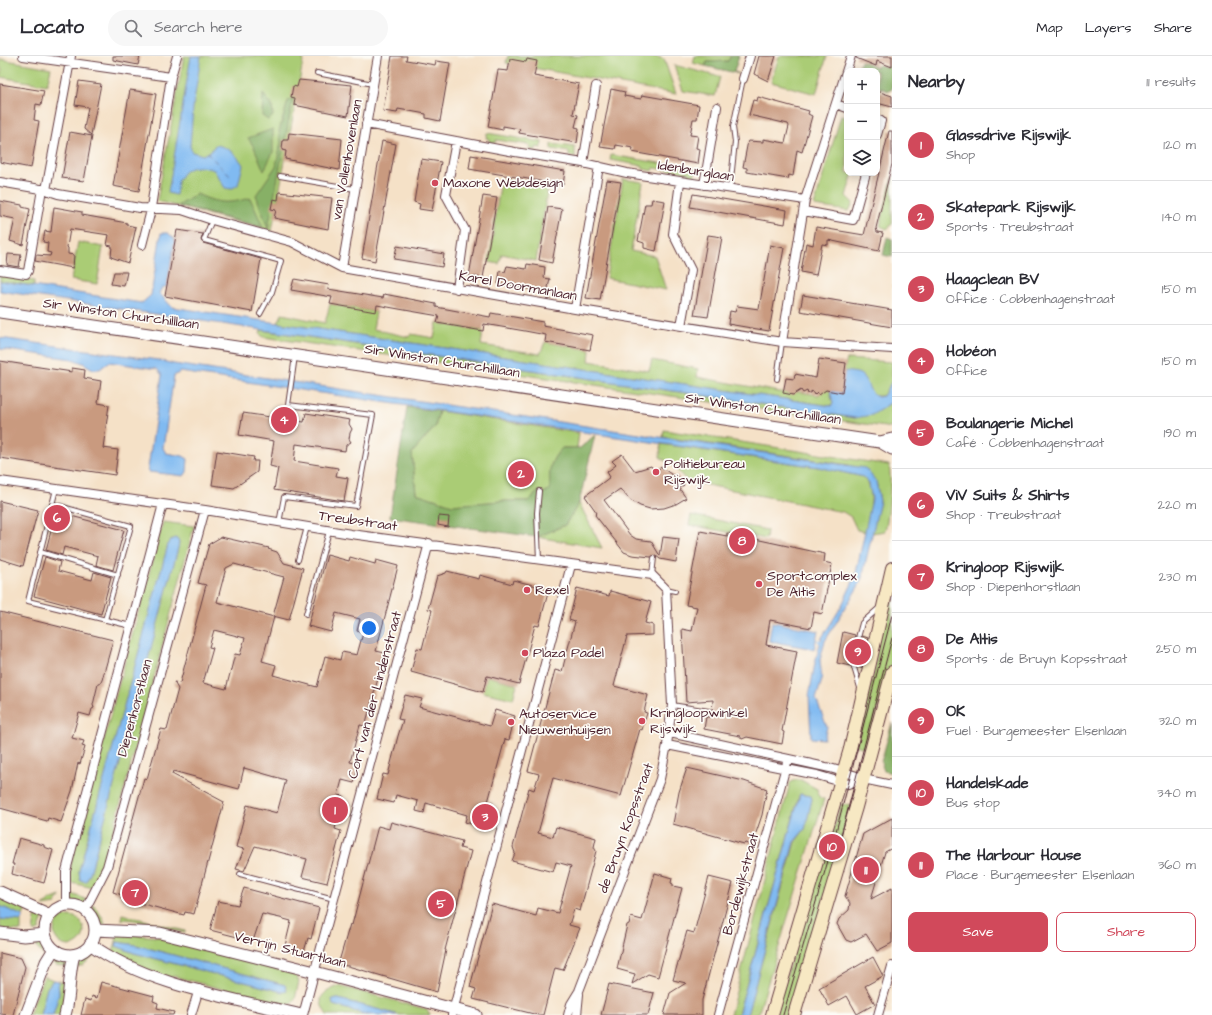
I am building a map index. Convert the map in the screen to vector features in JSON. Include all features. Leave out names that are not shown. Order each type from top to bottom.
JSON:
[{"type":"main road","points":[[772,1015],[842,777],[892,568]]},
{"type":"main road","points":[[794,1015],[856,807],[892,672]]},
{"type":"street","points":[[23,56],[70,60],[170,78]]},
{"type":"street","points":[[142,245],[150,208],[170,78],[177,56]]},
{"type":"street","name":"van Vollenhovenlaan","points":[[342,268],[378,56]]},
{"type":"street","points":[[743,79],[750,56]]},
{"type":"street","points":[[782,342],[805,200],[851,56]]},
{"type":"street","points":[[0,270],[26,274],[70,60]]},
{"type":"street","points":[[583,163],[596,86]]},
{"type":"street","points":[[836,104],[844,107]]},
{"type":"street","points":[[704,185],[717,107]]},
{"type":"street","name":"Idenburglaan","points":[[366,124],[680,182],[805,200]]},
{"type":"street","points":[[456,141],[446,195],[465,230],[457,288]]},
{"type":"street","points":[[575,309],[599,166]]},
{"type":"street","points":[[804,211],[853,220],[865,176]]},
{"type":"street","name":"Karel Doormanlaan","points":[[0,182],[58,194],[140,208],[182,210],[212,220],[292,242],[342,268],[575,309],[782,342],[892,348]]},
{"type":"street","points":[[680,182],[673,234],[691,270],[681,326]]},
{"type":"street","name":"Sir Winston Churchilllaan","points":[[0,312],[880,442],[892,449]]},
{"type":"street","name":"Sir Winston Churchilllaan","points":[[880,442],[892,439]]},
{"type":"street","name":"Treubstraat","points":[[0,481],[205,510],[307,528],[429,543],[654,576]]},
{"type":"street","name":"Diepenhorstlaan","points":[[66,906],[66,871],[163,504]]},
{"type":"street","name":"Diepenhorstlaan","points":[[85,910],[107,867],[205,510]]},
{"type":"street","name":"Cort van der Lindenstraat","points":[[302,1015],[315,972],[429,543]]},
{"type":"street","points":[[452,1012],[571,565]]},
{"type":"street","points":[[654,576],[666,589]]},
{"type":"street","name":"de Bruyn Kopsstraat","points":[[568,1015],[571,1004],[579,991],[660,779],[670,733],[672,705],[666,589]]},
{"type":"street","points":[[670,733],[788,759],[842,777]]},
{"type":"street","points":[[667,745],[817,775],[863,779],[892,785]]},
{"type":"street","name":"Bordewijkstraat","points":[[718,1015],[788,759]]},
{"type":"street","points":[[0,892],[50,915]]},
{"type":"street","points":[[66,906],[74,906],[85,910],[92,919],[95,930],[90,944],[82,952],[74,955],[62,954],[54,949],[48,943],[46,934],[46,926],[50,915],[56,910],[66,906]]},
{"type":"street","name":"Verrijn Stuartlaan","points":[[95,930],[160,933],[315,972],[452,1012],[476,1015]]},
{"type":"street","points":[[0,933],[24,936],[46,934]]},
{"type":"street","points":[[90,944],[101,952],[147,975],[302,1015]]},
{"type":"street","points":[[26,1015],[46,962],[54,949]]},
{"type":"street","points":[[65,1015],[71,984],[70,970],[74,955]]},
{"type":"street","points":[[878,1015],[892,966]]},
{"type":"street","points":[[191,1015],[199,989]]},
{"type":"street","name":"de Bruyn Kopsstraat","points":[[577,1015],[579,991]]},
{"type":"lane","points":[[317,73],[373,84]]},
{"type":"lane","points":[[730,190],[735,142],[733,128],[743,79]]},
{"type":"lane","points":[[280,176],[355,189]]},
{"type":"lane","points":[[212,220],[204,240],[281,261],[272,292],[260,314]]},
{"type":"lane","points":[[777,378],[782,342]]},
{"type":"lane","points":[[279,523],[284,497],[356,506],[373,415],[288,405],[295,355]]},
{"type":"lane","points":[[56,489],[28,601],[131,626]]},
{"type":"lane","points":[[539,491],[537,513],[539,560]]},
{"type":"lane","points":[[52,504],[131,526],[105,620]]},
{"type":"lane","points":[[298,560],[307,528]]},
{"type":"lane","points":[[306,614],[329,531]]},
{"type":"lane","points":[[40,552],[118,575]]},
{"type":"lane","points":[[654,558],[654,576]]},
{"type":"lane","points":[[666,589],[675,591]]},
{"type":"lane","points":[[862,694],[853,664],[859,634],[862,623],[884,604]]},
{"type":"lane","points":[[672,705],[709,711]]},
{"type":"lane","points":[[240,874],[334,899]]},
{"type":"green space","points":[[184,56],[304,56],[272,231],[157,201]]},
{"type":"green space","points":[[508,56],[654,56],[664,59],[676,94],[506,63]]},
{"type":"green space","points":[[695,56],[731,56],[728,61],[707,62],[705,66],[693,63]]},
{"type":"green space","points":[[731,56],[739,56],[734,72],[740,74],[705,66],[707,62],[728,61]]},
{"type":"green space","points":[[779,56],[827,56],[816,94],[771,82]]},
{"type":"green space","points":[[0,59],[51,68],[47,85],[0,77],[2,69],[0,68]]},
{"type":"green space","points":[[861,61],[876,67],[878,65],[888,67],[892,64],[892,89],[889,91],[880,88],[880,68],[859,68]]},
{"type":"green space","points":[[674,65],[720,77],[715,96],[683,91]]},
{"type":"green space","points":[[263,94],[272,105],[273,116],[268,120],[262,116]]},
{"type":"green space","points":[[293,99],[268,229],[256,195],[276,166],[281,142],[279,131],[288,101]]},
{"type":"green space","points":[[841,116],[844,117],[844,176],[852,176],[846,196],[853,203],[849,211],[814,206]]},
{"type":"green space","points":[[273,129],[273,152],[264,171],[254,147],[248,138]]},
{"type":"green space","points":[[487,133],[542,142],[541,148],[536,147],[536,150],[529,149],[530,145],[496,140],[495,143],[489,142],[489,139],[486,138]]},
{"type":"green space","points":[[551,144],[575,147],[575,157],[569,156],[569,152],[551,149]]},
{"type":"green space","points":[[611,155],[696,169],[694,178],[688,176],[689,173],[654,168],[653,171],[643,169],[643,166],[610,160]]},
{"type":"green space","points":[[892,177],[892,224],[887,229],[880,226]]},
{"type":"green space","points":[[501,179],[548,187],[536,261],[502,254],[499,264],[489,262]]},
{"type":"green space","points":[[623,179],[643,182],[631,251],[655,256],[666,290],[606,278]]},
{"type":"green space","points":[[197,194],[211,200],[223,202],[250,198],[263,227],[178,206]]},
{"type":"green space","points":[[887,237],[892,239],[892,257],[883,255]]},
{"type":"green space","points":[[78,242],[103,247],[97,284],[71,280]]},
{"type":"green space","points":[[0,275],[34,281],[34,286],[0,281]]},
{"type":"green space","points":[[330,304],[376,312],[373,329],[409,337],[411,334],[434,338],[437,323],[483,331],[481,345],[540,354],[545,342],[590,350],[589,361],[649,371],[652,360],[698,369],[697,377],[791,394],[792,391],[819,395],[821,388],[830,391],[833,403],[831,406],[278,323],[282,314],[325,323]]},
{"type":"green space","points":[[261,330],[855,418],[878,411],[892,402],[892,428],[263,337],[260,334]]},
{"type":"green space","points":[[847,359],[892,362],[892,381],[883,396],[875,396],[844,371]]},
{"type":"green space","points":[[407,407],[439,411],[435,427],[412,453],[416,493],[452,505],[502,501],[528,501],[539,491],[544,493],[550,489],[552,462],[562,448],[580,448],[595,435],[579,503],[565,525],[537,537],[390,517]]},
{"type":"green space","points":[[439,411],[579,433],[577,448],[562,448],[552,462],[550,489],[544,493],[539,491],[528,501],[502,501],[452,505],[416,493],[412,453],[435,427]]},
{"type":"green space","points":[[664,430],[889,465],[890,497],[885,531],[872,533],[880,501],[876,481],[849,465],[663,437]]},
{"type":"green space","points":[[661,444],[818,467],[864,477],[868,483],[871,497],[870,511],[865,532],[857,530],[851,517],[843,512],[687,481],[672,465],[660,457]]},
{"type":"green space","points":[[579,503],[602,548],[537,537],[565,525]]},
{"type":"green space","points":[[691,515],[767,530],[766,539],[689,525]]},
{"type":"green space","points":[[163,522],[194,526],[105,862],[93,888],[68,882],[73,853]],"holes":[[[172,539],[179,541],[90,874],[86,881],[80,880],[79,871],[169,541]]]},
{"type":"green space","points":[[892,579],[892,664],[866,748],[855,745],[875,669],[879,633]]},
{"type":"green space","points":[[487,676],[517,684],[513,699],[483,692]]},
{"type":"green space","points":[[892,723],[892,773],[884,771],[881,762]]},
{"type":"green space","points":[[795,780],[801,780],[817,789],[820,798],[824,799],[758,1015],[747,1015],[795,842],[805,829],[812,799],[811,796],[800,794],[799,796],[738,1015],[730,1015],[790,783]]},
{"type":"green space","points":[[841,804],[851,806],[791,1015],[775,1015],[820,863],[824,864]]},
{"type":"green space","points":[[0,895],[27,907],[23,916],[0,906]]},
{"type":"green space","points":[[68,895],[75,895],[87,900],[83,905],[70,902]]},
{"type":"green space","points":[[60,896],[56,904],[43,906],[50,900]]},
{"type":"green space","points":[[93,904],[103,918],[105,925],[99,922],[95,917]]},
{"type":"green space","points":[[38,913],[43,917],[39,930],[33,932],[35,919]]},
{"type":"green space","points":[[122,914],[185,931],[185,933],[134,920],[121,919]]},
{"type":"green space","points":[[69,916],[80,920],[84,931],[80,942],[69,946],[58,942],[54,931],[58,920]]},
{"type":"green space","points":[[0,919],[21,921],[21,931],[0,929]]},
{"type":"green space","points":[[118,933],[168,938],[196,948],[290,973],[296,976],[299,981],[295,999],[290,1005],[282,1005],[173,976],[171,979],[150,971],[113,953]],"holes":[[[117,942],[136,945],[285,985],[287,991],[283,992],[134,953],[116,946]]]},
{"type":"green space","points":[[34,939],[43,946],[44,956],[37,948]]},
{"type":"green space","points":[[91,954],[95,955],[83,965],[77,967],[84,957]]},
{"type":"green space","points":[[55,957],[68,961],[69,967],[56,965],[50,961]]},
{"type":"green space","points":[[44,976],[53,980],[47,988],[40,1015],[29,1015]]},
{"type":"green space","points":[[58,981],[68,982],[61,1015],[53,1015],[59,994]]},
{"type":"green space","points":[[339,986],[426,1009],[430,1015],[399,1015],[335,998],[333,1005],[368,1015],[327,1015],[321,1004],[322,996],[328,991]]},
{"type":"water","points":[[191,56],[201,56],[193,108],[190,146],[192,152],[203,155],[212,150],[215,145],[224,147],[232,152],[243,165],[238,185],[231,189],[225,188],[214,170],[201,167],[188,169],[180,178],[176,195],[168,193]]},
{"type":"water","points":[[161,233],[168,233],[175,239],[167,286],[162,288],[159,293],[172,307],[831,406],[833,403],[830,391],[842,392],[844,371],[854,372],[863,377],[872,393],[878,397],[883,396],[892,381],[892,402],[872,415],[855,418],[0,291],[0,281],[142,303],[151,295]]},
{"type":"water","points":[[0,338],[158,360],[174,364],[865,468],[876,481],[880,501],[861,582],[825,641],[820,660],[822,680],[816,699],[827,727],[824,739],[811,738],[809,696],[821,639],[841,607],[855,577],[872,499],[869,484],[864,477],[818,467],[180,372],[174,376],[163,448],[166,453],[183,456],[188,459],[187,472],[184,476],[149,472],[148,468],[162,375],[157,369],[109,362],[100,369],[93,369],[72,359],[0,349]]},
{"type":"water","points":[[176,538],[179,542],[178,548],[90,874],[86,882],[80,880],[79,871],[169,541]]},
{"type":"water","points":[[772,622],[818,631],[814,649],[769,641]]},
{"type":"water","points":[[800,794],[811,796],[812,799],[805,829],[794,842],[747,1015],[738,1015]]},
{"type":"water","points":[[0,906],[23,916],[21,921],[0,919]]},
{"type":"water","points":[[117,942],[136,945],[285,985],[287,991],[283,992],[134,953],[116,946]]},
{"type":"water","points":[[53,980],[58,981],[59,994],[53,1015],[40,1015],[47,988]]},
{"type":"water","points":[[335,998],[399,1015],[368,1015],[333,1005],[332,999]]},
{"type":"building","points":[[113,56],[140,56],[138,65],[113,60]]},
{"type":"building","points":[[392,56],[407,56],[406,60],[435,65],[436,61],[450,63],[440,121],[426,118],[426,114],[398,109],[397,113],[383,111]]},
{"type":"building","points":[[759,56],[776,56],[768,81],[754,74]]},
{"type":"building","points":[[856,56],[892,56],[892,67],[877,61],[876,66],[856,58]]},
{"type":"building","points":[[510,59],[526,62],[527,59],[537,61],[534,76],[579,84],[573,114],[578,115],[575,127],[579,128],[577,143],[519,133],[520,129],[503,126],[503,130],[488,127],[498,70],[508,71]]},
{"type":"building","points":[[299,80],[352,85],[348,116],[294,105],[295,98],[291,97],[293,86],[297,87]]},
{"type":"building","points":[[79,81],[101,84],[91,135],[84,129],[88,107],[75,105]]},
{"type":"building","points":[[0,84],[44,91],[41,105],[36,104],[34,120],[39,121],[31,168],[0,162]]},
{"type":"building","points":[[611,89],[625,92],[624,96],[641,99],[642,95],[699,105],[697,119],[693,119],[690,135],[698,136],[696,148],[700,149],[698,164],[632,152],[633,148],[616,145],[615,149],[600,147]]},
{"type":"building","points":[[130,90],[156,94],[139,191],[113,186]]},
{"type":"building","points":[[880,92],[892,96],[892,107],[880,104]]},
{"type":"building","points":[[758,97],[809,111],[808,114],[812,116],[802,152],[797,150],[793,176],[789,175],[788,179],[747,172],[747,168],[743,167],[748,141],[763,142],[763,139],[785,143],[789,126],[788,124],[749,115],[753,100],[757,101]]},
{"type":"building","points":[[889,131],[892,131],[892,164],[876,228],[877,232],[883,233],[879,251],[828,240],[828,245],[822,244],[816,275],[801,272],[806,243],[813,245],[816,227],[864,235],[878,176],[880,176],[880,168]]},
{"type":"building","points":[[70,132],[92,136],[84,181],[62,178]]},
{"type":"building","points":[[289,133],[342,139],[339,170],[285,159],[286,151],[282,150],[283,140],[288,140]]},
{"type":"building","points":[[382,141],[396,144],[375,261],[362,258]]},
{"type":"building","points":[[471,155],[565,171],[563,185],[469,169]]},
{"type":"building","points":[[421,159],[441,162],[432,211],[419,209],[420,204],[414,202]]},
{"type":"building","points":[[607,180],[621,182],[600,300],[586,298]]},
{"type":"building","points":[[279,192],[332,198],[328,229],[274,218],[276,210],[271,209],[273,199],[278,200]]},
{"type":"building","points":[[693,194],[787,210],[785,224],[690,207]]},
{"type":"building","points":[[483,196],[497,198],[483,278],[469,276]]},
{"type":"building","points":[[652,199],[665,201],[656,251],[644,248],[644,243],[638,241],[645,204],[651,204]]},
{"type":"building","points":[[0,201],[22,205],[22,207],[30,209],[23,245],[10,241],[15,219],[0,216]]},
{"type":"building","points":[[54,207],[82,212],[82,215],[127,223],[127,225],[136,227],[128,263],[111,257],[112,246],[107,245],[109,235],[70,229],[67,247],[68,254],[74,255],[73,268],[35,261],[36,255],[50,256],[51,253],[47,252],[48,243],[43,242],[45,231],[51,232]]},
{"type":"building","points":[[548,207],[562,209],[552,263],[539,260]]},
{"type":"building","points":[[177,230],[203,234],[201,240],[203,243],[261,259],[252,312],[165,296]]},
{"type":"building","points":[[708,235],[722,237],[708,317],[694,315]]},
{"type":"building","points":[[770,245],[784,248],[769,331],[728,324],[730,311],[735,312],[737,306],[759,309]]},
{"type":"building","points":[[397,246],[444,254],[442,267],[394,259]]},
{"type":"building","points":[[8,254],[21,255],[19,267],[7,265]]},
{"type":"building","points":[[527,264],[545,267],[544,278],[550,279],[547,292],[498,284],[500,271],[505,272],[507,266],[526,269]]},
{"type":"building","points":[[114,272],[127,272],[124,286],[111,284]]},
{"type":"building","points":[[294,279],[329,285],[328,289],[383,298],[384,294],[436,304],[436,307],[490,317],[491,313],[543,322],[543,326],[593,335],[590,350],[545,342],[546,335],[525,331],[484,324],[483,331],[437,323],[439,316],[377,305],[376,312],[330,304],[332,297],[291,290]]},
{"type":"building","points":[[803,295],[892,310],[892,327],[800,311]]},
{"type":"building","points":[[819,359],[846,363],[842,393],[826,390],[819,395],[817,392],[814,395],[812,391],[808,394],[807,391],[803,393],[801,390],[793,395],[783,393],[786,378],[794,379],[795,374],[816,378]]},
{"type":"building","points":[[0,361],[72,372],[72,368],[85,370],[84,378],[101,381],[98,403],[109,405],[103,448],[118,450],[115,475],[0,458]]},
{"type":"building","points":[[243,413],[304,422],[306,413],[350,420],[349,424],[352,429],[349,439],[351,442],[346,445],[345,451],[296,444],[294,461],[338,468],[336,476],[348,478],[344,501],[274,490],[278,468],[270,466],[274,441],[239,435]]},
{"type":"building","points":[[217,451],[254,457],[253,461],[258,461],[257,472],[234,488],[212,485]]},
{"type":"building","points":[[622,454],[635,471],[651,466],[655,472],[661,467],[675,477],[677,475],[684,485],[679,488],[686,498],[676,504],[664,508],[650,509],[640,506],[630,500],[620,489],[604,500],[630,535],[636,539],[651,541],[660,556],[663,537],[679,539],[676,562],[660,559],[655,555],[651,557],[632,555],[624,552],[595,515],[597,513],[585,496],[610,477],[607,472],[616,465],[612,461]]},
{"type":"building","points":[[0,501],[38,510],[23,566],[0,559]]},
{"type":"building","points":[[56,512],[124,530],[113,570],[96,565],[98,556],[64,547],[62,555],[46,550]]},
{"type":"building","points":[[439,516],[449,517],[448,527],[438,525]]},
{"type":"building","points":[[700,531],[727,536],[727,533],[825,554],[824,562],[832,564],[822,614],[814,612],[811,628],[770,620],[766,645],[797,651],[782,731],[784,732],[782,744],[747,737],[742,739],[740,736],[704,729],[706,717],[710,717],[712,712],[713,700],[686,702],[682,629],[692,631],[697,607],[686,605]]},
{"type":"building","points":[[221,537],[269,548],[268,549],[277,552],[284,563],[303,568],[289,620],[273,616],[284,577],[234,564],[226,568],[217,602],[274,617],[262,661],[276,665],[273,675],[317,687],[325,656],[340,660],[342,652],[357,655],[363,633],[357,631],[360,619],[336,613],[331,632],[308,626],[327,555],[349,561],[350,557],[375,564],[376,560],[398,566],[376,651],[385,653],[365,726],[360,725],[350,762],[359,764],[354,783],[342,780],[338,795],[343,796],[335,829],[341,831],[327,883],[302,877],[307,859],[255,846],[244,871],[236,869],[244,849],[236,847],[247,805],[277,813],[286,780],[244,768],[239,789],[173,771],[172,774],[224,802],[194,914],[185,912],[184,915],[121,898],[122,895],[113,892],[144,778],[147,779],[161,729],[167,730],[178,689],[174,682],[180,683],[206,585],[198,583],[209,544]],"holes":[[[214,630],[245,638],[240,655],[235,654],[226,689],[203,683],[213,648],[209,647]]]},
{"type":"building","points":[[45,557],[60,562],[58,571],[92,580],[94,572],[111,577],[101,614],[34,596]]},
{"type":"building","points":[[447,571],[479,579],[480,575],[512,584],[513,580],[545,588],[548,593],[539,626],[535,625],[519,684],[487,676],[483,692],[411,672],[417,648],[422,649],[432,610],[428,609],[437,576],[446,573]]},
{"type":"building","points":[[577,588],[609,596],[610,591],[651,602],[645,623],[653,625],[653,635],[627,636],[614,686],[648,695],[644,712],[647,713],[642,730],[640,729],[621,796],[553,778],[538,833],[553,837],[556,827],[596,838],[594,847],[596,851],[580,911],[574,909],[569,925],[580,928],[563,970],[555,968],[543,1015],[538,1015],[473,999],[476,989],[470,987],[492,904],[536,916],[538,908],[558,913],[571,866],[556,862],[553,872],[512,861],[515,853],[513,847],[529,788],[534,790],[539,774],[528,771],[555,670],[562,672],[575,622],[569,620]]},
{"type":"building","points":[[0,612],[113,640],[102,680],[100,684],[98,684],[93,705],[94,708],[92,709],[90,716],[79,713],[72,738],[84,741],[82,746],[85,747],[80,764],[78,763],[72,791],[61,822],[48,818],[47,821],[0,808]]},
{"type":"building","points":[[843,632],[855,635],[850,666],[837,663]]},
{"type":"building","points":[[862,636],[868,638],[861,668],[858,667],[857,664]]},
{"type":"building","points":[[405,695],[422,699],[419,707],[490,726],[495,710],[515,716],[509,740],[505,739],[488,802],[492,803],[486,828],[465,822],[467,815],[426,803],[424,813],[416,811],[418,801],[396,795],[394,803],[377,799],[383,774],[388,775],[403,720],[398,719]]},
{"type":"building","points":[[687,768],[744,781],[767,789],[762,815],[752,845],[673,824],[679,792]]},
{"type":"building","points":[[892,818],[892,848],[885,852],[871,899],[892,888],[892,943],[877,951],[866,934],[851,942],[846,940],[837,924],[839,919],[849,910],[850,903],[845,896],[863,834]]},
{"type":"building","points":[[391,822],[462,841],[460,848],[471,851],[445,950],[437,992],[348,966],[338,965],[350,924],[352,925],[378,826],[389,829]]},
{"type":"building","points":[[19,838],[44,845],[44,847],[53,850],[44,883],[12,874],[14,864],[12,864]]},
{"type":"building","points":[[655,873],[672,878],[671,883],[673,886],[682,888],[658,977],[648,974],[632,984],[635,974],[617,969],[627,925],[629,924],[631,917],[642,920]]},
{"type":"building","points":[[709,877],[733,883],[702,1000],[702,1015],[664,1015],[670,993],[686,983],[673,980],[687,931],[694,933]]},
{"type":"building","points":[[244,888],[319,908],[311,939],[308,938],[303,955],[284,950],[291,921],[280,918],[262,914],[253,941],[210,930],[218,901],[238,905]]},
{"type":"building","points":[[0,953],[21,958],[25,967],[13,1015],[0,1014]]},
{"type":"building","points":[[873,957],[883,976],[865,986],[875,1004],[857,1014],[847,996],[829,1006],[819,988]]},
{"type":"building","points":[[101,982],[154,996],[153,1001],[158,1003],[157,1008],[174,1012],[173,1015],[81,1015],[85,999],[91,1001],[92,996],[97,998]]},
{"type":"building","points":[[609,984],[654,993],[648,1015],[601,1015]]},
{"type":"ferry route","points":[[207,153],[230,176]]},
{"type":"tram line","points":[[783,1015],[832,847],[892,615]]},
{"type":"tram line","points":[[839,844],[892,638]]},
{"type":"place","name":"Maxone Webdesign","points":[[435,183]]},
{"type":"place","name":"Hobéon","points":[[284,420]]},
{"type":"place","name":"Politiebureau Rijswijk","points":[[656,472]]},
{"type":"place","name":"Skatepark Rijswijk","points":[[521,474]]},
{"type":"place","name":"ViV Suits & Shirts","points":[[57,518]]},
{"type":"place","name":"De Altis","points":[[742,541]]},
{"type":"place","name":"Sportcomplex De Altis","points":[[759,584]]},
{"type":"place","name":"Rexel","points":[[527,590]]},
{"type":"place","name":"OK","points":[[858,652]]},
{"type":"place","name":"Plaza Padel","points":[[525,653]]},
{"type":"place","name":"Kringloopwinkel Rijswijk","points":[[642,721]]},
{"type":"place","name":"Autoservice Nieuwenhuijsen","points":[[511,722]]},
{"type":"place","name":"Glassdrive Rijswijk","points":[[335,810]]},
{"type":"place","name":"Haagclean BV","points":[[485,817]]},
{"type":"place","name":"Handelskade","points":[[832,847]]},
{"type":"place","name":"The Harbour House","points":[[866,870]]},
{"type":"place","name":"Kringloop Rijswijk","points":[[135,893]]},
{"type":"place","name":"Boulangerie Michel","points":[[441,904]]}]
